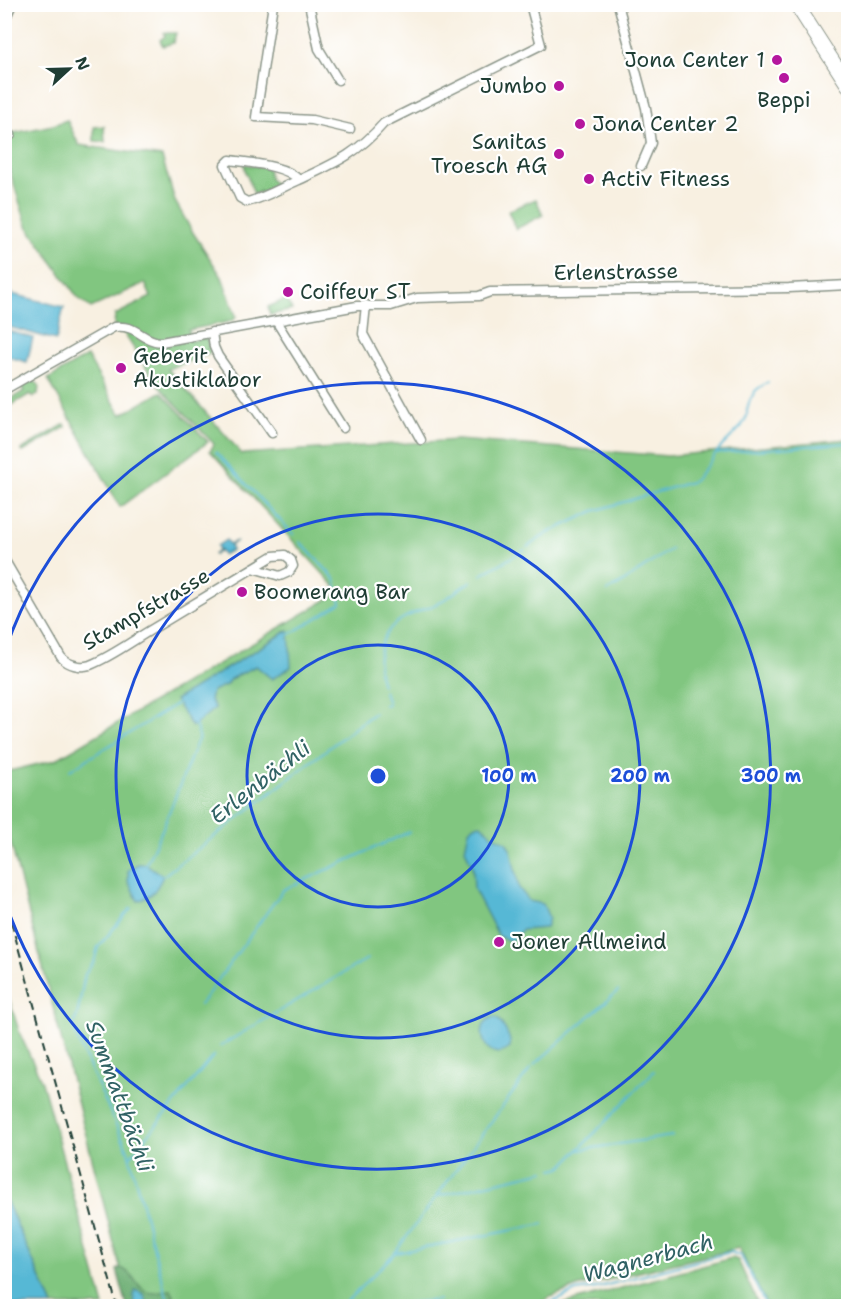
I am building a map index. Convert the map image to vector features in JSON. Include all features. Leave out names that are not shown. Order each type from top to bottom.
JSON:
[{"type":"main road","points":[[796,4],[843,65],[849,85]]},
{"type":"street","points":[[4,22],[12,4]]},
{"type":"street","points":[[273,4],[256,117],[312,120],[350,129]]},
{"type":"street","points":[[309,4],[319,49],[338,80]]},
{"type":"street","points":[[299,180],[291,172],[281,169],[230,160],[225,165],[240,198],[247,202],[299,180],[338,162],[369,140],[384,123],[541,45],[530,4]]},
{"type":"street","points":[[618,4],[646,108],[651,143],[641,166]]},
{"type":"street","name":"Erlenstrasse","points":[[4,390],[114,327],[131,327],[158,342],[366,305],[386,306],[417,298],[479,296],[490,292],[789,288],[849,285]]},
{"type":"street","points":[[366,305],[363,334],[421,440]]},
{"type":"street","points":[[276,321],[343,428]]},
{"type":"street","points":[[212,332],[218,356],[272,433]]},
{"type":"street","name":"Stampfstrasse","points":[[4,559],[61,657],[72,665],[83,666],[103,658],[253,568]]},
{"type":"green space","points":[[164,33],[176,33],[173,43],[163,46],[160,40],[165,36]]},
{"type":"green space","points":[[67,120],[79,145],[162,157],[175,201],[222,277],[236,316],[234,320],[228,322],[188,330],[191,341],[206,337],[211,353],[168,369],[242,454],[457,440],[668,456],[848,439],[848,1306],[767,1306],[739,1248],[577,1287],[548,1298],[537,1306],[130,1306],[5,821],[5,772],[55,760],[340,592],[210,451],[214,444],[156,383],[124,333],[114,327],[115,315],[151,297],[145,283],[91,308],[78,298],[27,226],[5,156],[4,135]],"holes":[[[288,630],[256,666],[212,691],[210,700],[176,700]]]},
{"type":"green space","points":[[104,126],[105,142],[94,141],[94,127]]},
{"type":"green space","points":[[244,164],[268,168],[270,179],[277,187],[254,194]]},
{"type":"green space","points":[[536,199],[543,215],[516,229],[508,211]]},
{"type":"green space","points":[[284,300],[292,310],[270,315],[268,307]]},
{"type":"green space","points":[[87,356],[121,415],[161,392],[208,442],[120,507],[48,379]]},
{"type":"green space","points":[[34,381],[39,385],[38,395],[33,397],[30,394],[5,409],[5,403],[24,391],[21,386]]},
{"type":"green space","points":[[65,424],[66,427],[23,452],[21,450]]},
{"type":"green space","points":[[5,986],[20,1034],[42,1082],[104,1306],[53,1306],[5,1198]]},
{"type":"green space","points":[[732,1258],[738,1260],[759,1306],[555,1306]]},
{"type":"green space","points":[[121,1268],[126,1270],[147,1292],[171,1290],[174,1296],[162,1306],[127,1306],[117,1270]]},
{"type":"water","points":[[4,292],[64,307],[56,340],[5,326]]},
{"type":"water","points":[[5,330],[33,338],[27,362],[5,356]]},
{"type":"water","points":[[226,540],[229,544],[237,541],[230,546],[232,550],[223,555],[220,551],[213,555],[219,550],[217,546]]},
{"type":"water","points":[[289,630],[291,667],[272,679],[256,666],[230,679],[226,685],[212,691],[210,700],[215,708],[192,727],[175,700]]},
{"type":"water","points":[[481,824],[492,835],[506,842],[511,851],[519,888],[529,901],[543,904],[549,918],[546,928],[522,930],[511,941],[498,935],[474,889],[473,869],[465,849],[469,830]]},
{"type":"water","points":[[138,864],[146,864],[163,876],[154,892],[138,901],[128,881],[128,870]]},
{"type":"water","points":[[494,1017],[503,1026],[510,1040],[510,1048],[501,1052],[494,1052],[488,1048],[482,1034],[487,1021]]},
{"type":"water","points":[[5,1198],[53,1306],[5,1306]]},
{"type":"water","points":[[135,1290],[144,1294],[148,1306],[135,1306],[133,1295]]},
{"type":"waterway","name":"Erlenbächli","points":[[527,547],[548,533],[594,511],[694,481],[720,448],[741,427],[747,416],[750,400],[756,390],[768,382]]},
{"type":"waterway","name":"Erlenbächli","points":[[717,453],[848,443]]},
{"type":"waterway","points":[[216,452],[293,534]]},
{"type":"waterway","points":[[287,636],[341,603],[335,579],[300,542]]},
{"type":"waterway","points":[[607,591],[671,549]]},
{"type":"waterway","name":"Erlenbächli","points":[[481,575],[524,550]]},
{"type":"waterway","name":"Erlenbächli","points":[[382,685],[379,667],[380,648],[388,632],[402,619],[440,602],[471,581]]},
{"type":"waterway","name":"Erlenbächli","points":[[384,691],[388,704],[384,705]]},
{"type":"waterway","points":[[70,770],[178,703]]},
{"type":"waterway","name":"Erlenbächli","points":[[163,876],[374,713]]},
{"type":"waterway","points":[[146,864],[199,737],[195,724]]},
{"type":"waterway","points":[[200,1005],[283,890],[409,832]]},
{"type":"waterway","name":"Summattbächli","points":[[131,908],[98,947],[94,962],[85,974],[77,1016],[73,1024],[78,1041],[128,1151],[169,1306]]},
{"type":"waterway","points":[[220,1046],[367,959]]},
{"type":"waterway","points":[[534,1065],[618,991]]},
{"type":"waterway","points":[[130,1157],[214,1055]]},
{"type":"waterway","points":[[342,1306],[394,1254],[531,1068]]},
{"type":"waterway","points":[[553,1169],[562,1167],[654,1071]]},
{"type":"waterway","points":[[580,1150],[672,1136]]},
{"type":"waterway","points":[[437,1196],[544,1171]]},
{"type":"waterway","points":[[396,1253],[543,1224]]},
{"type":"waterway","name":"Wagnerbach","points":[[544,1306],[576,1291],[596,1288],[731,1252],[741,1256],[766,1306]]},
{"type":"waterway","points":[[382,1306],[439,1300]]},
{"type":"railway","points":[[4,896],[117,1306]]},
{"type":"place","name":"Jona Center 1","points":[[777,60]]},
{"type":"place","name":"Beppi","points":[[784,78]]},
{"type":"place","name":"Jumbo","points":[[559,86]]},
{"type":"place","name":"Jona Center 2","points":[[580,124]]},
{"type":"place","name":"Sanitas Troesch AG","points":[[559,154]]},
{"type":"place","name":"Activ Fitness","points":[[589,179]]},
{"type":"place","name":"Coiffeur ST","points":[[288,292]]},
{"type":"place","name":"Geberit Akustiklabor","points":[[121,368]]},
{"type":"place","name":"Boomerang Bar","points":[[242,592]]},
{"type":"place","name":"Joner Allmeind","points":[[499,942]]}]
